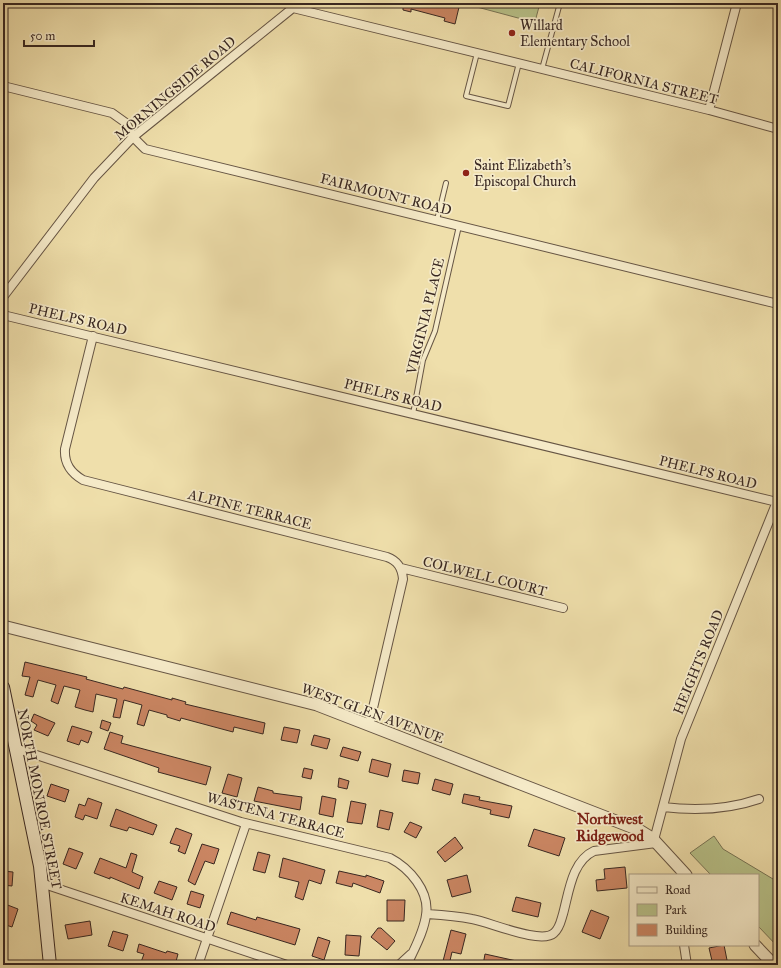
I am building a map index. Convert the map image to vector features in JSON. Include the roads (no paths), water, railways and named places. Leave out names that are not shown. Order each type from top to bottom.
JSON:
[{"type":"main road","name":"NORTH MONROE STREET","points":[[3,687],[40,866],[50,965]]},
{"type":"street","points":[[709,110],[737,3]]},
{"type":"street","name":"CALIFORNIA STREET","points":[[296,5],[478,53],[709,110],[778,129]]},
{"type":"street","name":"MORNINGSIDE ROAD","points":[[3,297],[94,178],[133,137],[296,5]]},
{"type":"street","name":"FAIRMOUNT ROAD","points":[[3,86],[112,113],[126,123],[133,137],[145,150],[459,225],[778,304]]},
{"type":"street","name":"PHELPS ROAD","points":[[3,314],[413,414],[777,500]]},
{"type":"street","name":"ALPINE TERRACE","points":[[93,336],[65,449],[66,461],[75,475],[83,480],[387,556],[398,563],[402,568]]},
{"type":"street","name":"HEIGHTS ROAD","points":[[655,841],[681,739],[776,511],[777,500]]},
{"type":"street","points":[[369,725],[403,579],[402,568]]},
{"type":"street","name":"COLWELL COURT","points":[[402,568],[563,608]]},
{"type":"street","name":"WEST GLEN AVENUE","points":[[3,626],[317,705],[639,830],[655,841],[684,874]]},
{"type":"street","name":"WASTENA TERRACE","points":[[15,748],[246,824],[390,858],[409,871],[416,881],[422,891],[427,914]]},
{"type":"street","points":[[663,807],[689,810],[707,810],[759,799]]},
{"type":"street","points":[[198,965],[246,824]]},
{"type":"street","points":[[407,965],[427,914],[458,916],[475,919],[523,934],[544,937],[551,936],[559,927],[576,868],[586,855],[594,851],[655,841]]},
{"type":"street","name":"KEMAH ROAD","points":[[41,883],[287,965]]},
{"type":"street","points":[[684,946],[687,965]]},
{"type":"street","points":[[756,946],[774,965]]},
{"type":"street","points":[[399,965],[414,950]]},
{"type":"lane","points":[[542,69],[560,3]]},
{"type":"lane","points":[[478,53],[466,96],[508,106],[519,63]]},
{"type":"lane","points":[[437,220],[446,183]]},
{"type":"lane","name":"VIRGINIA PLACE","points":[[413,414],[423,360],[435,331],[459,225]]},
{"type":"place","name":"Willard Elementary School","points":[[512,33]]},
{"type":"place","name":"Saint Elizabeth's Episcopal Church","points":[[466,173]]},
{"type":"district","name":"Northwest Ridgewood","points":[[610,828]]}]
